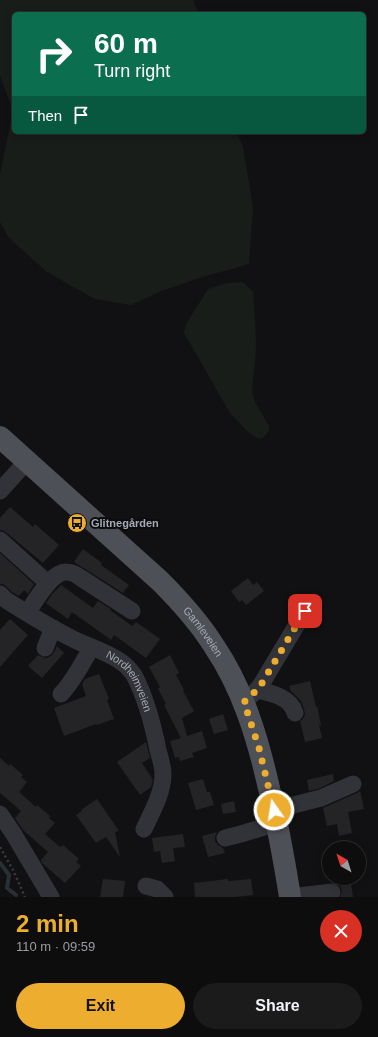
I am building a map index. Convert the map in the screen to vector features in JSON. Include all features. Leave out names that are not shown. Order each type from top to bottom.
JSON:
[{"type":"main road","name":"Gamleveien","points":[[0,437],[145,568],[184,607],[218,652],[232,678],[250,696],[259,748],[276,817],[290,897]]},
{"type":"street","points":[[0,490],[27,461]]},
{"type":"street","points":[[0,540],[42,577]]},
{"type":"street","points":[[27,613],[45,586],[62,572],[73,573],[132,611]]},
{"type":"street","name":"Nordheimveien","points":[[2,600],[91,648],[119,660],[134,676],[149,714],[163,774],[159,797],[144,829]]},
{"type":"street","points":[[250,696],[262,683],[305,611]]},
{"type":"street","points":[[45,648],[53,628]]},
{"type":"street","points":[[61,694],[71,683],[91,648]]},
{"type":"street","points":[[250,696],[279,696],[292,705],[295,713]]},
{"type":"street","points":[[225,838],[241,834],[276,817],[353,784]]},
{"type":"street","points":[[0,814],[51,897]]},
{"type":"street","points":[[146,886],[157,889],[165,897]]},
{"type":"street","points":[[290,897],[332,892]]},
{"type":"path","points":[[0,847],[13,870],[25,897]]},
{"type":"shaded area","points":[[0,0],[193,0],[198,12],[12,12],[12,108],[0,75]]},
{"type":"shaded area","points":[[12,116],[12,134],[238,134],[243,147],[253,207],[249,264],[199,278],[159,292],[131,305],[95,299],[47,272],[9,238],[0,222],[0,174]]},
{"type":"shaded area","points":[[243,282],[253,292],[256,351],[252,391],[255,402],[269,426],[269,431],[263,438],[258,439],[247,431],[230,413],[184,333],[186,324],[208,289],[226,283]]},
{"type":"building","points":[[10,507],[33,527],[35,524],[59,545],[43,563],[7,533],[0,530],[0,518]]},
{"type":"building","points":[[83,549],[102,563],[101,565],[129,585],[123,593],[74,562]]},
{"type":"building","points":[[0,553],[34,584],[28,594],[24,590],[19,596],[3,584],[0,584]]},
{"type":"building","points":[[248,578],[253,585],[257,582],[264,591],[246,605],[242,600],[239,602],[231,591]]},
{"type":"building","points":[[61,585],[93,608],[98,601],[111,609],[110,610],[132,626],[136,622],[160,639],[146,658],[114,635],[111,640],[72,612],[68,619],[46,603]]},
{"type":"building","points":[[10,619],[28,635],[0,667],[0,630]]},
{"type":"building","points":[[57,646],[64,653],[42,678],[28,666],[38,655],[46,658],[51,656]]},
{"type":"building","points":[[170,655],[179,673],[176,675],[194,711],[182,718],[187,736],[202,731],[207,748],[192,753],[194,757],[180,761],[179,757],[175,758],[170,741],[181,738],[164,705],[166,704],[158,689],[160,687],[149,667]]},
{"type":"building","points":[[99,674],[109,699],[107,700],[114,719],[64,736],[54,708],[86,696],[82,684],[85,679]]},
{"type":"building","points":[[310,681],[321,725],[319,725],[322,738],[305,742],[300,721],[305,715],[304,709],[301,701],[291,691],[289,686]]},
{"type":"building","points":[[223,714],[228,730],[214,734],[209,719]]},
{"type":"building","points":[[146,742],[150,758],[142,763],[153,780],[151,787],[140,795],[117,762]]},
{"type":"building","points":[[0,758],[23,775],[21,777],[27,782],[19,792],[36,807],[37,805],[50,816],[49,818],[55,823],[45,834],[60,847],[63,845],[79,859],[76,862],[81,866],[65,883],[42,863],[41,860],[48,852],[23,830],[15,818],[21,811],[0,793]]},
{"type":"building","points":[[333,774],[334,781],[318,789],[309,791],[307,780]]},
{"type":"building","points":[[203,779],[207,792],[210,792],[214,805],[196,810],[188,783]]},
{"type":"building","points":[[360,791],[364,809],[348,812],[352,833],[339,836],[337,824],[327,826],[323,808]]},
{"type":"building","points":[[97,799],[119,831],[115,832],[120,857],[106,837],[96,843],[76,815]]},
{"type":"building","points":[[234,801],[236,812],[223,814],[221,804]]},
{"type":"building","points":[[217,832],[215,841],[223,848],[225,853],[208,857],[202,836]]},
{"type":"building","points":[[183,834],[185,847],[173,848],[175,861],[162,863],[160,851],[154,852],[152,838]]},
{"type":"building","points":[[103,879],[125,881],[123,897],[100,897]]},
{"type":"building","points":[[228,879],[228,881],[251,879],[253,895],[235,897],[195,897],[194,883]]},
{"type":"building","points":[[351,885],[353,897],[340,897],[342,891],[340,886]]},
{"type":"waterway","points":[[0,863],[9,875],[7,888],[16,895]]},
{"type":"place","name":"Glitnegården","points":[[77,523]]},
{"type":"route","points":[[274,810],[259,748],[244,702],[262,683],[305,611]]}]
